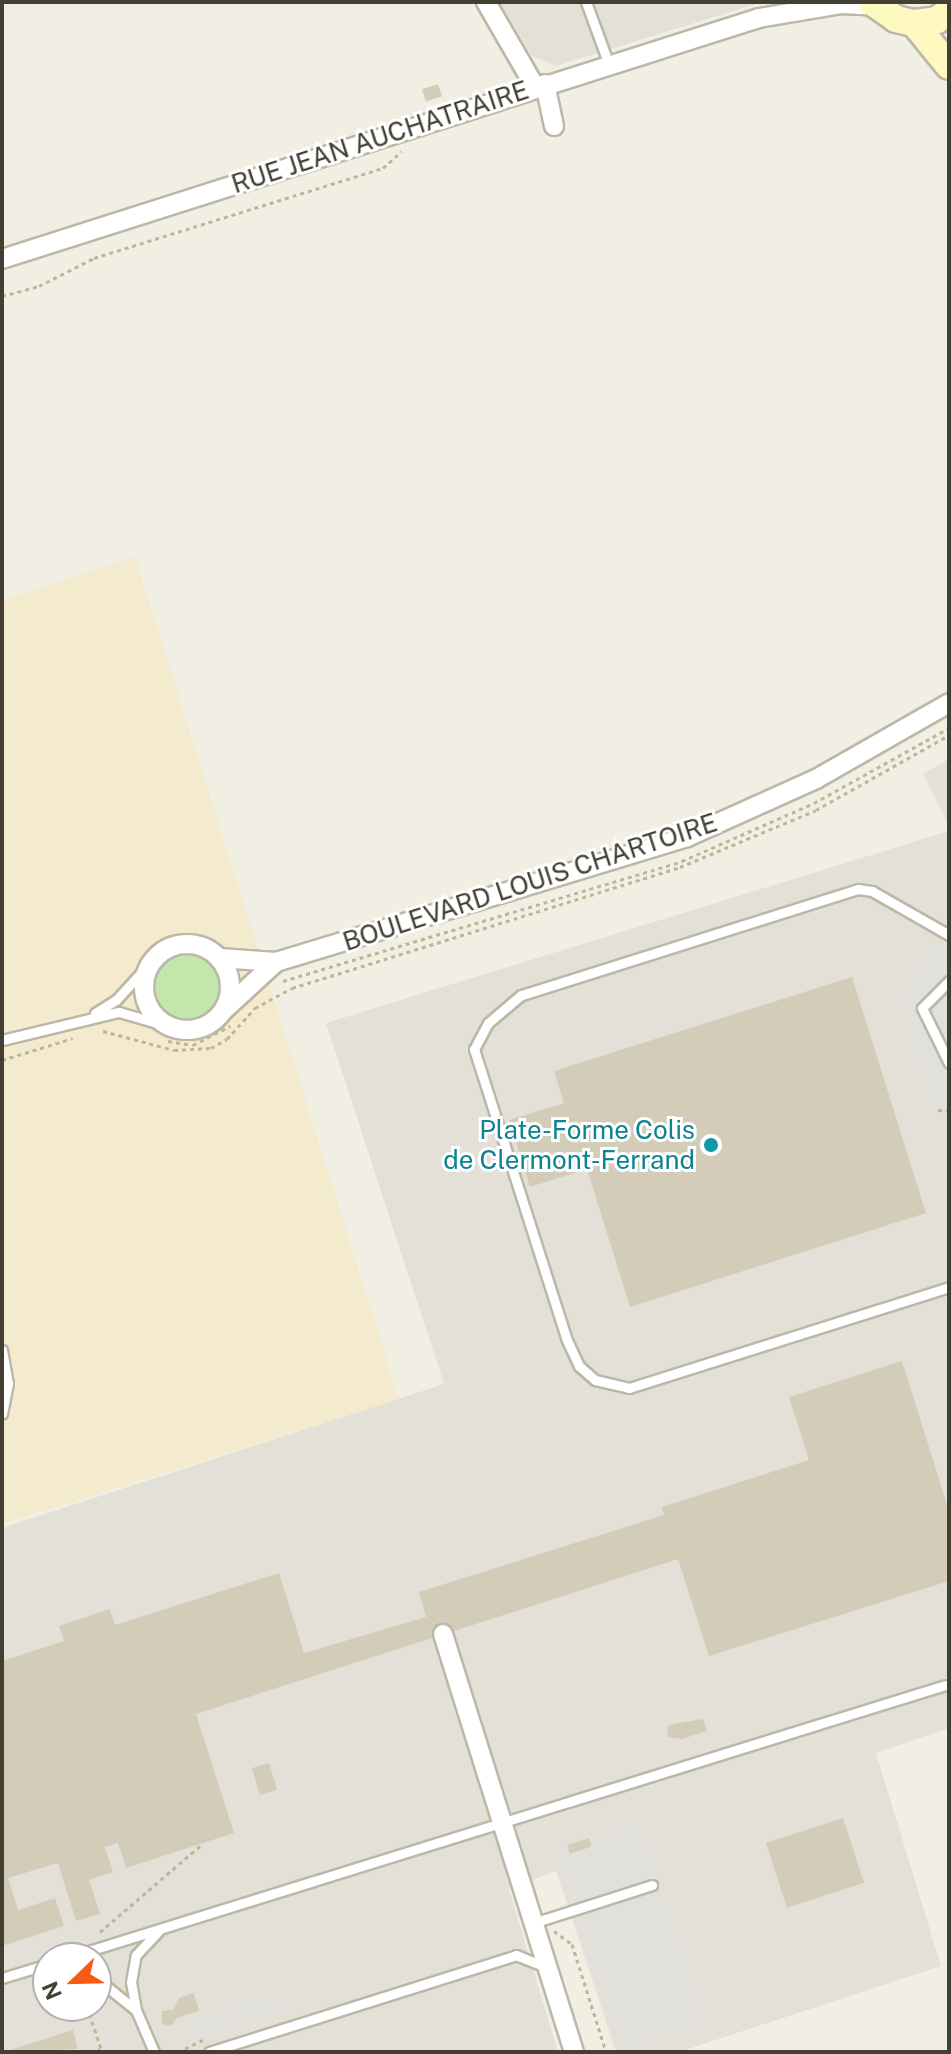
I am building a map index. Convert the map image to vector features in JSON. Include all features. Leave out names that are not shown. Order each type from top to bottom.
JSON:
[{"type":"main road","points":[[874,4],[896,19],[914,23],[937,20],[949,11]]},
{"type":"main road","points":[[914,23],[949,66]]},
{"type":"street","points":[[486,2],[540,85],[554,126]]},
{"type":"street","name":"RUE JEAN AUCHATRAIRE","points":[[759,18],[791,2]]},
{"type":"street","name":"RUE JEAN AUCHATRAIRE","points":[[2,259],[540,85],[759,18],[841,4],[874,4]]},
{"type":"street","name":"BOULEVARD LOUIS CHARTOIRE","points":[[276,962],[687,837],[816,779],[949,703]]},
{"type":"street","points":[[224,1010],[231,984],[220,958],[209,949],[183,943],[151,962],[146,999],[171,1027],[200,1028],[224,1010],[276,962]]},
{"type":"street","points":[[220,958],[276,962]]},
{"type":"street","points":[[443,1634],[574,2052]]},
{"type":"lane","points":[[586,2],[609,65]]},
{"type":"lane","points":[[949,935],[872,891],[858,889],[521,995],[488,1023],[474,1049],[566,1338],[579,1366],[595,1380],[629,1388],[949,1287]]},
{"type":"lane","points":[[93,1015],[116,1000],[151,962]]},
{"type":"lane","points":[[949,981],[922,1008],[949,1063]]},
{"type":"lane","points":[[2,1040],[93,1015],[137,1015],[171,1027]]},
{"type":"lane","points":[[2,1350],[8,1383],[2,1413]]},
{"type":"lane","points":[[112,1944],[945,1685]]},
{"type":"lane","points":[[535,1929],[652,1885]]},
{"type":"lane","points":[[154,2052],[136,2010],[131,1982],[136,1955],[160,1929]]},
{"type":"lane","points":[[209,2052],[516,1955],[535,1960],[554,1985]]},
{"type":"lane","points":[[2,1978],[32,1969]]},
{"type":"lane","points":[[112,1991],[136,2010]]},
{"type":"path","points":[[2,296],[39,286],[94,258],[383,168],[401,154],[416,127]]},
{"type":"path","points":[[99,1030],[174,1050],[211,1048],[227,1039],[255,1008],[292,988],[680,867],[816,810],[949,735]]},
{"type":"path","points":[[2,1060],[85,1034]]},
{"type":"path","points":[[938,1110],[949,1111]]},
{"type":"path","points":[[98,1942],[111,1920],[200,1846]]},
{"type":"path","points":[[535,1929],[553,1931],[572,1944],[606,2052]]},
{"type":"path","points":[[91,2052],[102,2050],[92,2022]]},
{"type":"shaded area","points":[[500,2],[762,2],[556,66],[532,56]]},
{"type":"shaded area","points":[[135,557],[399,1399],[2,1524],[2,601]]},
{"type":"shaded area","points":[[949,759],[949,826],[923,774]]},
{"type":"shaded area","points":[[949,831],[949,1728],[876,1753],[941,1966],[679,2052],[616,2052],[556,1871],[509,1889],[558,2052],[2,2052],[2,1528],[444,1384],[326,1023]]},
{"type":"shaded area","points":[[931,942],[949,955],[949,1153],[900,997]]},
{"type":"shaded area","points":[[639,1823],[704,2022],[624,2048],[559,1849]]},
{"type":"shaded area","points":[[266,1996],[288,2008],[191,2039],[186,2022]]},
{"type":"green space","points":[[194,952],[216,967],[222,987],[220,1001],[212,1012],[201,1020],[180,1022],[162,1012],[154,1001],[152,980],[162,962],[173,954]]},
{"type":"building","points":[[438,84],[442,96],[426,102],[422,89]]},
{"type":"building","name":"Plate-Forme Colis de Clermont-Ferrand","points":[[852,977],[926,1213],[630,1307],[587,1169],[530,1187],[509,1120],[564,1103],[554,1071]]},
{"type":"building","points":[[902,1361],[949,1511],[949,1581],[709,1656],[678,1559],[196,1714],[234,1833],[126,1868],[118,1843],[105,1847],[113,1872],[89,1880],[100,1914],[76,1921],[58,1863],[8,1878],[18,1910],[55,1898],[64,1926],[2,1946],[2,1661],[64,1641],[59,1626],[110,1609],[115,1625],[279,1573],[304,1653],[426,1617],[419,1592],[664,1515],[662,1507],[809,1460],[789,1397]]},
{"type":"building","points":[[703,1719],[707,1731],[682,1739],[667,1737],[668,1725]]},
{"type":"building","points":[[269,1763],[277,1790],[260,1795],[252,1768]]},
{"type":"building","points":[[843,1818],[864,1883],[787,1908],[766,1843]]},
{"type":"building","points":[[589,1838],[592,1847],[570,1854],[567,1845]]},
{"type":"building","points":[[194,1993],[199,2011],[177,2018],[171,2026],[162,2024],[162,2011],[173,2010],[179,1998]]},
{"type":"building","points":[[73,2030],[78,2049],[7,2052],[7,2051]]},
{"type":"place","name":"Plate-Forme Colis de Clermont-Ferrand","points":[[711,1145]]}]
